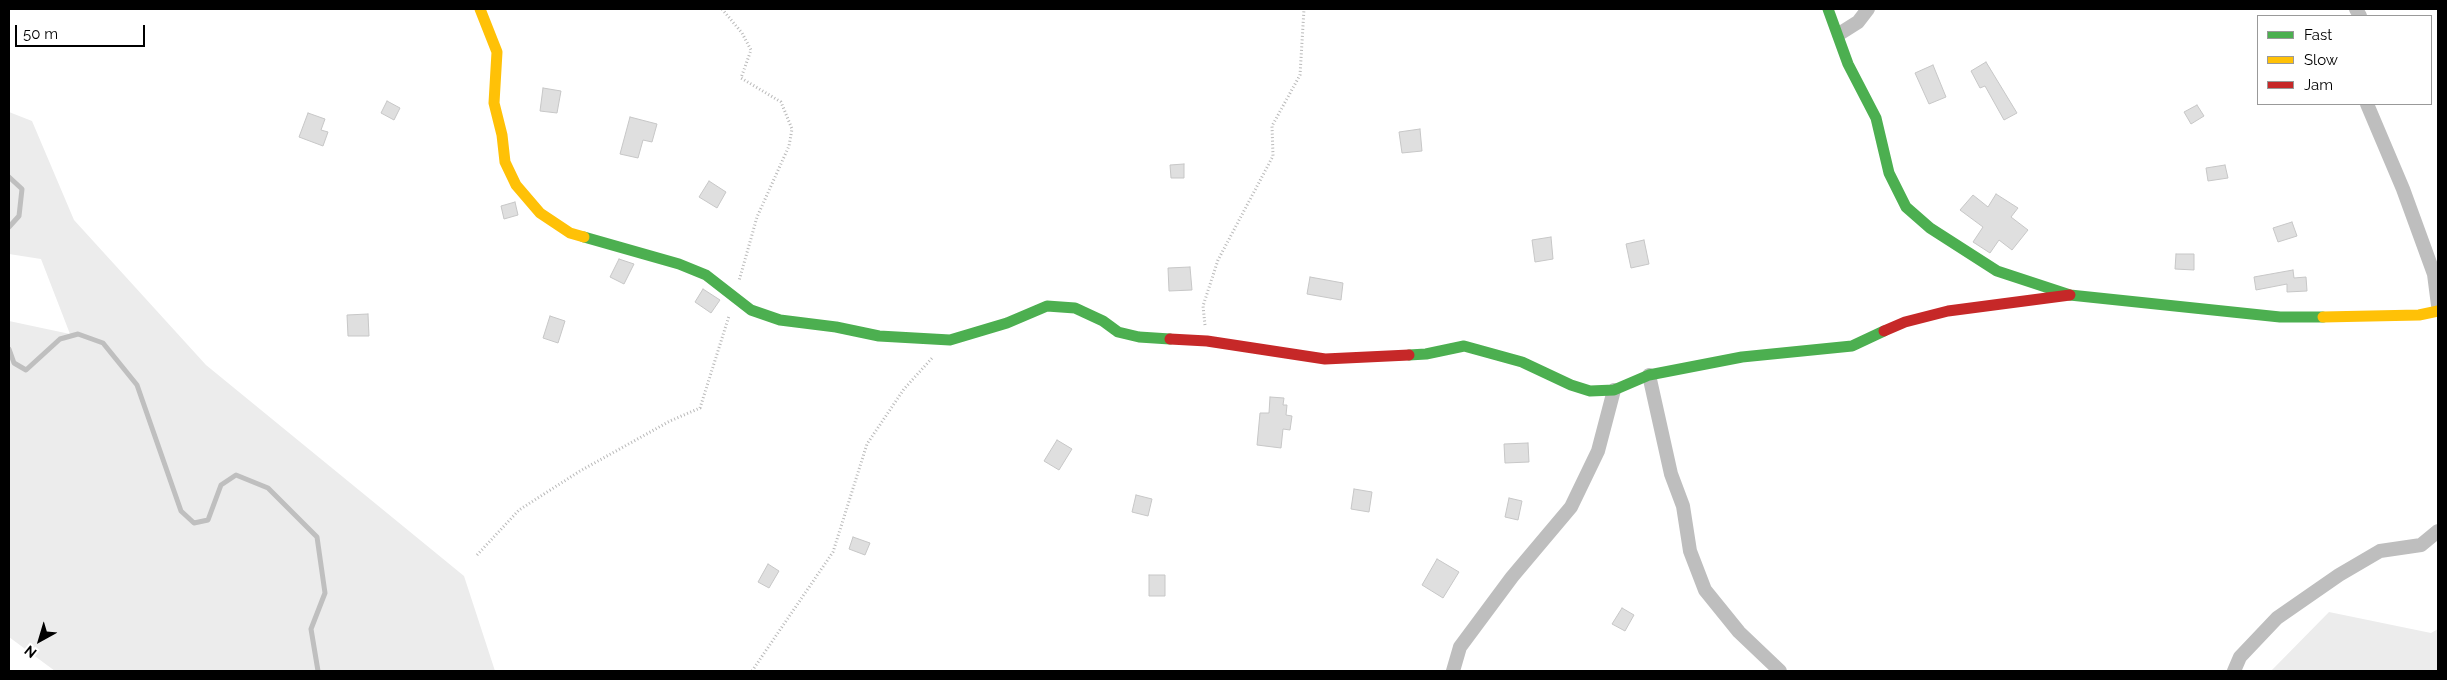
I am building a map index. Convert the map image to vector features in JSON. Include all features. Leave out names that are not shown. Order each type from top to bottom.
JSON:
[{"type":"street","points":[[480,9],[497,52],[494,103],[506,162],[516,185],[540,213],[570,233],[679,264],[706,275],[751,310],[780,320],[836,326],[879,336],[950,340],[1007,322],[1047,306],[1075,308],[1103,321],[1118,332],[1138,337],[1206,341],[1325,359],[1426,354],[1464,346],[1522,362],[1571,385],[1590,391],[1614,390],[1649,375],[1742,357],[1852,346],[1905,322],[1948,310],[2070,295]]},
{"type":"street","points":[[1828,9],[1839,34],[1848,64],[1876,118],[1889,173],[1906,207],[1930,228],[1997,271],[2070,295],[2280,317],[2419,315],[2438,311]]},
{"type":"street","points":[[1839,34],[1858,22],[1868,9]]},
{"type":"street","points":[[2367,105],[2403,189],[2434,274],[2438,304]]},
{"type":"street","points":[[1649,375],[1671,474],[1683,506],[1690,551],[1705,590],[1739,632],[1780,671]]},
{"type":"street","points":[[1453,671],[1460,647],[1512,577],[1571,507],[1598,451],[1614,390]]},
{"type":"street","points":[[2234,671],[2240,658],[2277,618],[2339,575],[2380,551],[2421,545],[2438,531]]},
{"type":"path","points":[[477,555],[519,510],[580,471],[670,421],[700,408],[735,297],[757,217],[789,146],[792,129],[781,102],[741,78],[751,50],[742,33],[722,9]]},
{"type":"path","points":[[1206,341],[1203,306],[1218,260],[1273,156],[1272,126],[1300,75],[1304,9]]},
{"type":"path","points":[[752,671],[833,552],[868,444],[904,388],[950,340]]},
{"type":"shaded area","points":[[9,112],[32,121],[74,220],[206,365],[464,576],[495,671],[55,671],[9,637],[9,321],[70,334],[41,259],[9,254]]},
{"type":"shaded area","points":[[2329,612],[2431,633],[2438,629],[2438,671],[2271,671]]},
{"type":"building","points":[[1986,62],[2017,113],[2004,120],[1985,86],[1980,88],[1971,71]]},
{"type":"building","points":[[1933,65],[1946,97],[1929,104],[1915,73]]},
{"type":"building","points":[[543,88],[561,91],[557,113],[540,111]]},
{"type":"building","points":[[387,101],[400,108],[394,120],[381,113]]},
{"type":"building","points":[[2197,105],[2204,116],[2191,124],[2184,112]]},
{"type":"building","points":[[308,113],[325,119],[321,130],[328,132],[323,146],[299,137]]},
{"type":"building","points":[[630,117],[657,124],[652,142],[643,140],[638,158],[620,154]]},
{"type":"building","points":[[1420,129],[1422,151],[1402,153],[1399,132]]},
{"type":"building","points":[[1184,164],[1184,178],[1171,178],[1170,165]]},
{"type":"building","points":[[2225,165],[2228,178],[2208,181],[2206,168]]},
{"type":"building","points":[[709,181],[726,192],[717,208],[699,197]]},
{"type":"building","points":[[1996,194],[2018,208],[2011,217],[2028,230],[2012,250],[1999,240],[1990,253],[1973,242],[1983,227],[1960,210],[1973,195],[1988,207]]},
{"type":"building","points":[[515,202],[518,215],[504,219],[501,206]]},
{"type":"building","points":[[2292,222],[2297,236],[2278,242],[2273,228]]},
{"type":"building","points":[[1551,237],[1553,259],[1535,262],[1532,240]]},
{"type":"building","points":[[1644,240],[1649,264],[1631,268],[1626,244]]},
{"type":"building","points":[[2176,254],[2194,254],[2194,270],[2175,269]]},
{"type":"building","points":[[619,259],[634,264],[624,284],[610,277]]},
{"type":"building","points":[[1190,267],[1192,290],[1169,291],[1168,268]]},
{"type":"building","points":[[2293,270],[2294,278],[2306,277],[2307,291],[2287,292],[2287,284],[2256,290],[2254,277]]},
{"type":"building","points":[[1310,277],[1343,283],[1341,300],[1307,294]]},
{"type":"building","points":[[703,289],[720,300],[711,313],[695,302]]},
{"type":"building","points":[[368,314],[369,336],[348,336],[347,315]]},
{"type":"building","points":[[550,316],[565,321],[558,343],[543,338]]},
{"type":"building","points":[[1270,397],[1284,398],[1283,405],[1287,405],[1286,415],[1292,416],[1290,430],[1283,429],[1281,448],[1257,445],[1260,413],[1269,413]]},
{"type":"building","points":[[1057,440],[1072,449],[1059,470],[1044,461]]},
{"type":"building","points":[[1528,443],[1529,462],[1505,463],[1504,444]]},
{"type":"building","points":[[1354,489],[1372,492],[1369,512],[1351,509]]},
{"type":"building","points":[[1136,495],[1152,499],[1148,516],[1132,512]]},
{"type":"building","points":[[1509,498],[1522,501],[1518,520],[1505,517]]},
{"type":"building","points":[[853,537],[870,543],[865,555],[849,549]]},
{"type":"building","points":[[1437,559],[1459,572],[1443,598],[1422,585]]},
{"type":"building","points":[[768,564],[779,571],[769,588],[758,582]]},
{"type":"building","points":[[1149,575],[1165,575],[1165,596],[1149,596]]},
{"type":"building","points":[[1622,608],[1634,615],[1625,631],[1612,624]]},
{"type":"waterway","points":[[9,177],[22,189],[19,216],[9,227]]},
{"type":"waterway","points":[[9,349],[14,363],[26,370],[60,339],[78,334],[103,343],[137,385],[181,511],[194,523],[208,520],[221,485],[236,475],[268,488],[317,537],[325,593],[311,629],[318,671]]},
{"type":"traffic: fast","points":[[1828,9],[1848,64],[1876,118],[1889,173],[1906,207],[1930,228],[1997,271],[2070,295],[2280,317],[2323,317]]},
{"type":"traffic: fast","points":[[584,237],[679,264],[706,275],[751,310],[780,320],[836,327],[879,336],[950,340],[1007,323],[1047,306],[1075,308],[1103,321],[1118,332],[1139,337],[1170,339]]},
{"type":"traffic: fast","points":[[1409,355],[1426,354],[1464,346],[1522,362],[1571,385],[1590,391],[1614,390],[1649,375],[1742,357],[1852,346],[1884,331]]},
{"type":"traffic: slow","points":[[480,9],[497,52],[494,103],[502,135],[505,162],[516,185],[540,213],[570,233],[584,237]]},
{"type":"traffic: slow","points":[[2323,317],[2419,315],[2438,311]]},
{"type":"traffic: jam","points":[[1884,331],[1905,322],[1948,311],[2070,295]]},
{"type":"traffic: jam","points":[[1170,339],[1207,341],[1325,359],[1409,355]]}]
